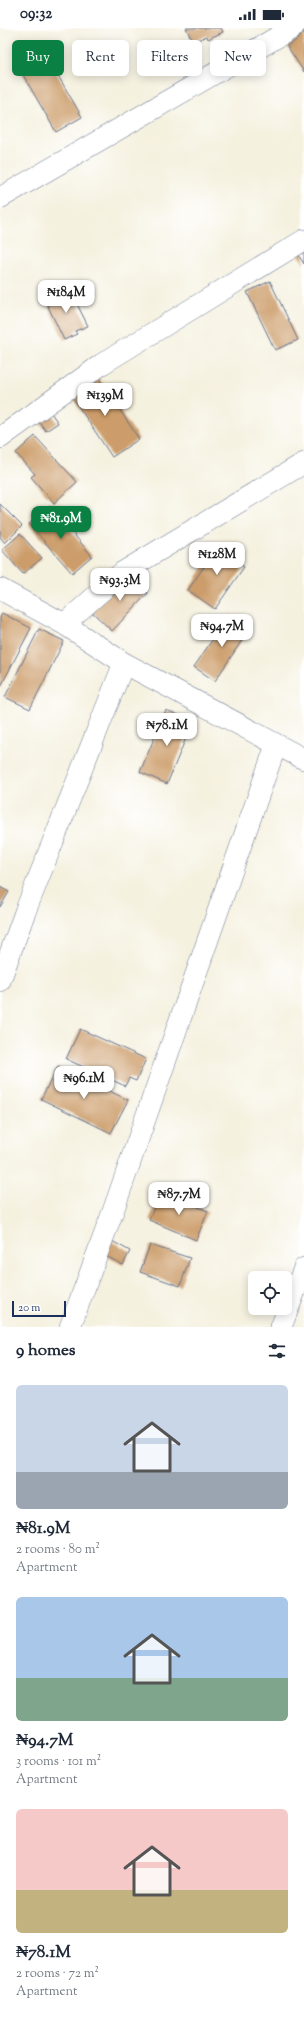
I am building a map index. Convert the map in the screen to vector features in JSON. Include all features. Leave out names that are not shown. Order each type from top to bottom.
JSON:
[{"type":"street","points":[[0,198],[293,28]]},
{"type":"street","points":[[0,438],[102,364],[304,240]]},
{"type":"street","points":[[64,624],[124,572],[304,463]]},
{"type":"street","points":[[0,589],[64,624],[124,663],[304,759]]},
{"type":"street","points":[[0,981],[25,912],[124,663]]},
{"type":"street","points":[[70,1327],[112,1214],[276,745]]},
{"type":"street","points":[[281,1327],[304,1268]]},
{"type":"building","points":[[186,28],[221,28],[223,32],[208,39],[207,36],[198,40],[192,40]]},
{"type":"building","points":[[304,32],[304,72],[287,46],[298,39],[297,36]]},
{"type":"building","points":[[24,76],[58,76],[82,117],[56,132]]},
{"type":"building","points":[[304,251],[304,264],[298,254]]},
{"type":"building","points":[[270,281],[298,340],[275,350],[247,292]]},
{"type":"building","points":[[69,288],[88,326],[75,331],[77,334],[64,340],[45,300]]},
{"type":"building","points":[[98,377],[139,439],[112,457],[71,395]]},
{"type":"building","points":[[49,410],[58,423],[46,431],[37,419]]},
{"type":"building","points":[[35,436],[77,482],[54,503],[31,477],[35,474],[16,453]]},
{"type":"building","points":[[0,504],[22,526],[5,543],[0,537]]},
{"type":"building","points":[[50,506],[92,556],[72,573],[29,524]]},
{"type":"building","points":[[20,534],[42,558],[23,574],[2,550]]},
{"type":"building","points":[[229,545],[242,553],[236,561],[244,567],[215,609],[188,590],[217,548],[223,552]]},
{"type":"building","points":[[127,573],[148,593],[112,631],[91,611]]},
{"type":"building","points":[[2,613],[31,628],[0,688],[0,618]]},
{"type":"building","points":[[229,615],[250,628],[215,681],[194,667]]},
{"type":"building","points":[[39,629],[64,641],[30,709],[5,697]]},
{"type":"building","points":[[166,710],[193,721],[167,784],[140,772]]},
{"type":"building","points":[[0,887],[9,892],[0,907]]},
{"type":"building","points":[[80,1029],[146,1059],[136,1081],[129,1078],[125,1086],[66,1059]]},
{"type":"building","points":[[58,1066],[128,1100],[111,1133],[41,1099]]},
{"type":"building","points":[[161,1192],[208,1211],[196,1240],[149,1220]]},
{"type":"building","points":[[110,1240],[130,1251],[123,1265],[102,1254]]},
{"type":"building","points":[[150,1245],[190,1258],[180,1286],[140,1272]]}]
